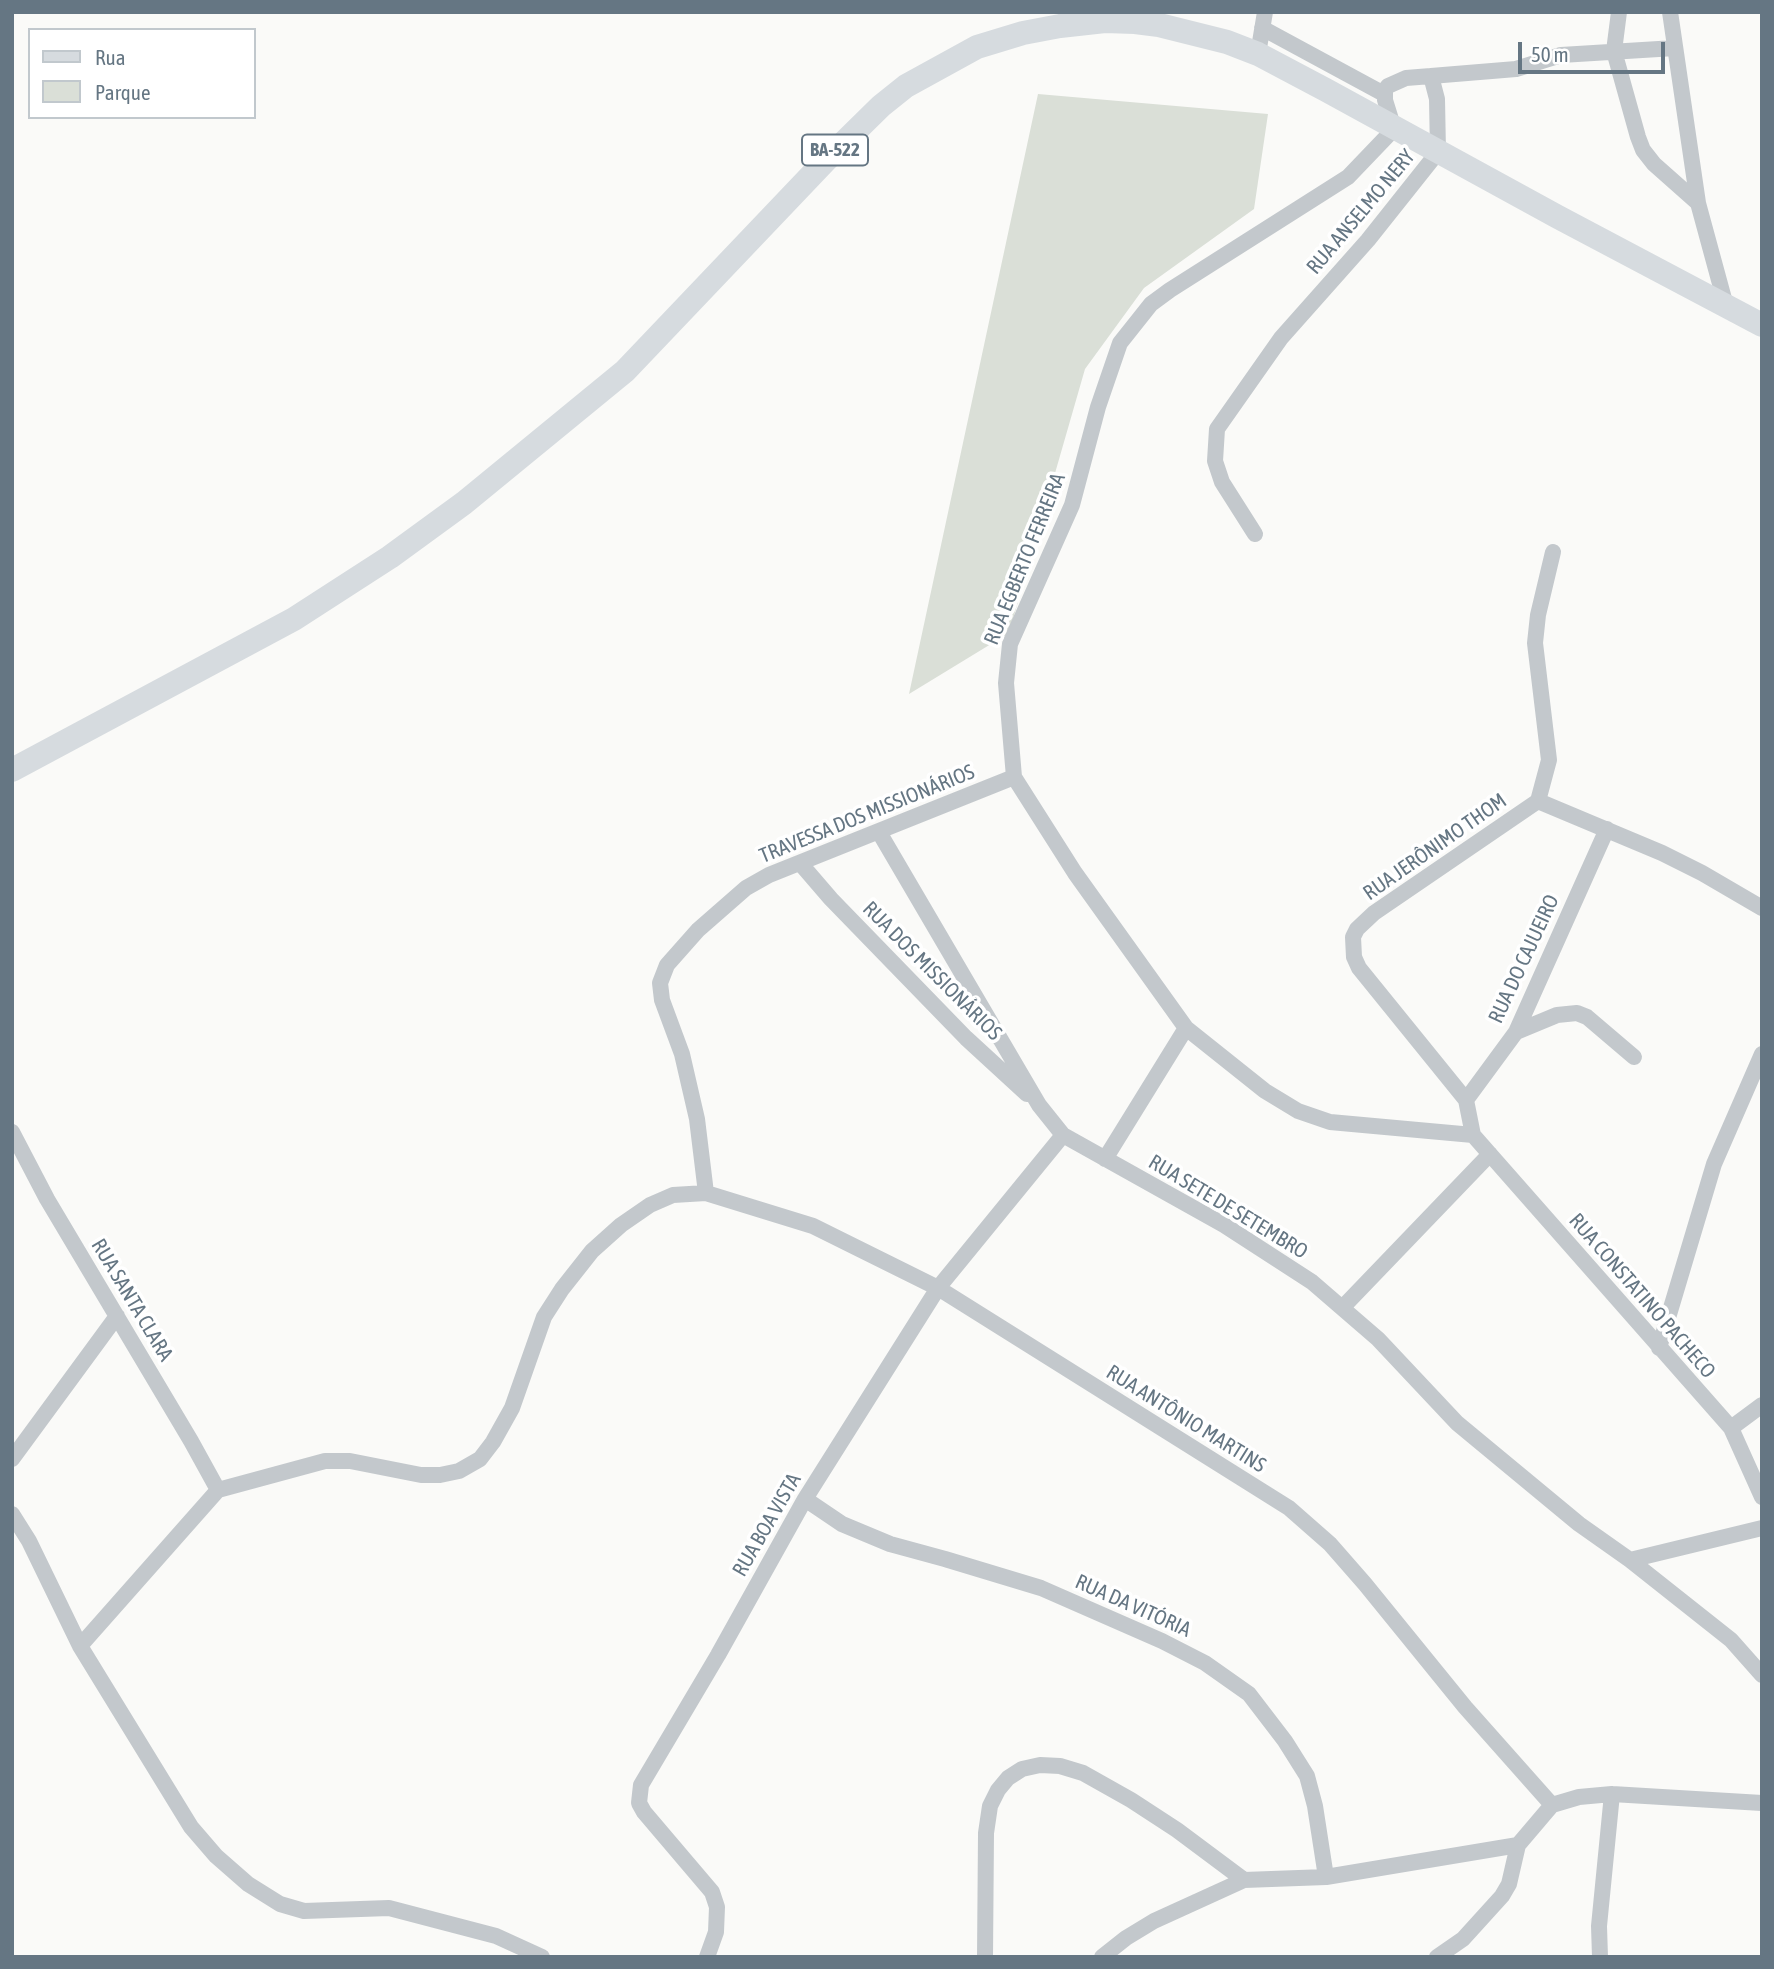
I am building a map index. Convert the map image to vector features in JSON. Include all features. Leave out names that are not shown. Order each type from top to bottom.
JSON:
[{"type":"main road","name":"BA-522","points":[[12,769],[294,620],[390,557],[464,503],[625,371],[848,137],[897,93],[976,47],[1023,33],[1105,21],[1159,24],[1227,42],[1258,54],[1762,326]]},
{"type":"street","points":[[1619,12],[1614,51],[1643,150],[1654,164],[1698,203]]},
{"type":"street","points":[[1670,12],[1698,203],[1726,306]]},
{"type":"street","points":[[1258,54],[1264,20],[1384,94],[1394,129]]},
{"type":"street","points":[[1384,94],[1393,82],[1406,78],[1516,69],[1561,55],[1675,48]]},
{"type":"street","name":"RUA ANSELMO NERY","points":[[1255,534],[1222,482],[1215,461],[1217,429],[1281,338],[1368,240],[1438,152],[1437,99],[1432,76]]},
{"type":"street","name":"RUA EGBERTO FERREIRA","points":[[1394,129],[1336,186],[1151,304],[1120,343],[1098,407],[1072,505],[1010,645],[1006,683],[1014,777],[1075,873],[1186,1028],[1265,1091],[1298,1111],[1330,1122],[1474,1135]]},
{"type":"street","points":[[1553,552],[1538,615],[1535,643],[1549,760],[1538,801],[1702,873],[1762,908]]},
{"type":"street","name":"TRAVESSA DOS MISSIONÁRIOS","points":[[706,1193],[696,1119],[682,1054],[662,1000],[660,983],[667,965],[698,930],[746,888],[800,863],[1014,777]]},
{"type":"street","name":"RUA JERÔNIMO THOM","points":[[1466,1100],[1359,968],[1354,957],[1353,937],[1366,921],[1538,801]]},
{"type":"street","name":"RUA DO CAJUEIRO","points":[[1466,1100],[1516,1032],[1607,829]]},
{"type":"street","name":"RUA SETE DE SETEMBRO","points":[[878,832],[1039,1105],[1063,1135],[1224,1225],[1312,1282],[1378,1339],[1457,1423],[1579,1524],[1630,1560],[1731,1640],[1762,1675]]},
{"type":"street","name":"RUA DOS MISSIONÁRIOS","points":[[800,863],[966,1038],[1039,1105]]},
{"type":"street","points":[[1516,1032],[1557,1015],[1577,1013],[1587,1017],[1634,1057]]},
{"type":"street","points":[[1105,1159],[1186,1028]]},
{"type":"street","points":[[1659,1348],[1714,1164],[1760,1062]]},
{"type":"street","points":[[1466,1100],[1474,1135]]},
{"type":"street","name":"RUA SANTA CLARA","points":[[12,1132],[47,1199],[218,1490]]},
{"type":"street","name":"RUA BOA VISTA","points":[[706,1957],[716,1932],[717,1907],[712,1892],[644,1812],[639,1803],[641,1785],[718,1656],[805,1499],[937,1288],[1063,1135]]},
{"type":"street","name":"RUA CONSTATINO PACHECO","points":[[1474,1135],[1731,1428],[1762,1497]]},
{"type":"street","points":[[1343,1307],[1490,1154]]},
{"type":"street","points":[[80,1646],[218,1490],[325,1461],[350,1461],[431,1475],[459,1471],[480,1459],[512,1408],[544,1317],[592,1251],[621,1225],[650,1205],[673,1195],[706,1193]]},
{"type":"street","name":"RUA ANTÔNIO MARTINS","points":[[706,1193],[813,1226],[937,1288],[1289,1508],[1330,1544],[1465,1707],[1552,1805]]},
{"type":"street","points":[[12,1460],[117,1316]]},
{"type":"street","points":[[1731,1428],[1762,1405]]},
{"type":"street","name":"RUA DA VITÓRIA","points":[[805,1499],[842,1524],[890,1544],[1041,1588],[1162,1640],[1216,1671],[1248,1695],[1285,1741],[1307,1776],[1315,1806],[1326,1877]]},
{"type":"street","points":[[12,1514],[29,1541],[80,1646],[191,1827],[216,1856],[248,1884],[279,1904],[304,1911],[389,1908],[496,1936],[542,1957]]},
{"type":"street","points":[[1630,1560],[1762,1528]]},
{"type":"street","points":[[985,1957],[986,1833],[990,1807],[998,1790],[1008,1778],[1022,1769],[1040,1765],[1060,1766],[1083,1773],[1177,1830],[1244,1880]]},
{"type":"street","points":[[1600,1957],[1599,1926],[1612,1794]]},
{"type":"street","points":[[1437,1957],[1462,1939],[1502,1896],[1509,1884],[1518,1845],[1552,1805],[1579,1797],[1612,1794],[1762,1803]]},
{"type":"street","points":[[1102,1957],[1154,1921],[1244,1880],[1326,1877],[1518,1845]]},
{"type":"green space","points":[[1038,94],[1268,114],[1254,209],[1144,288],[1085,369],[1009,633],[909,694]]}]
